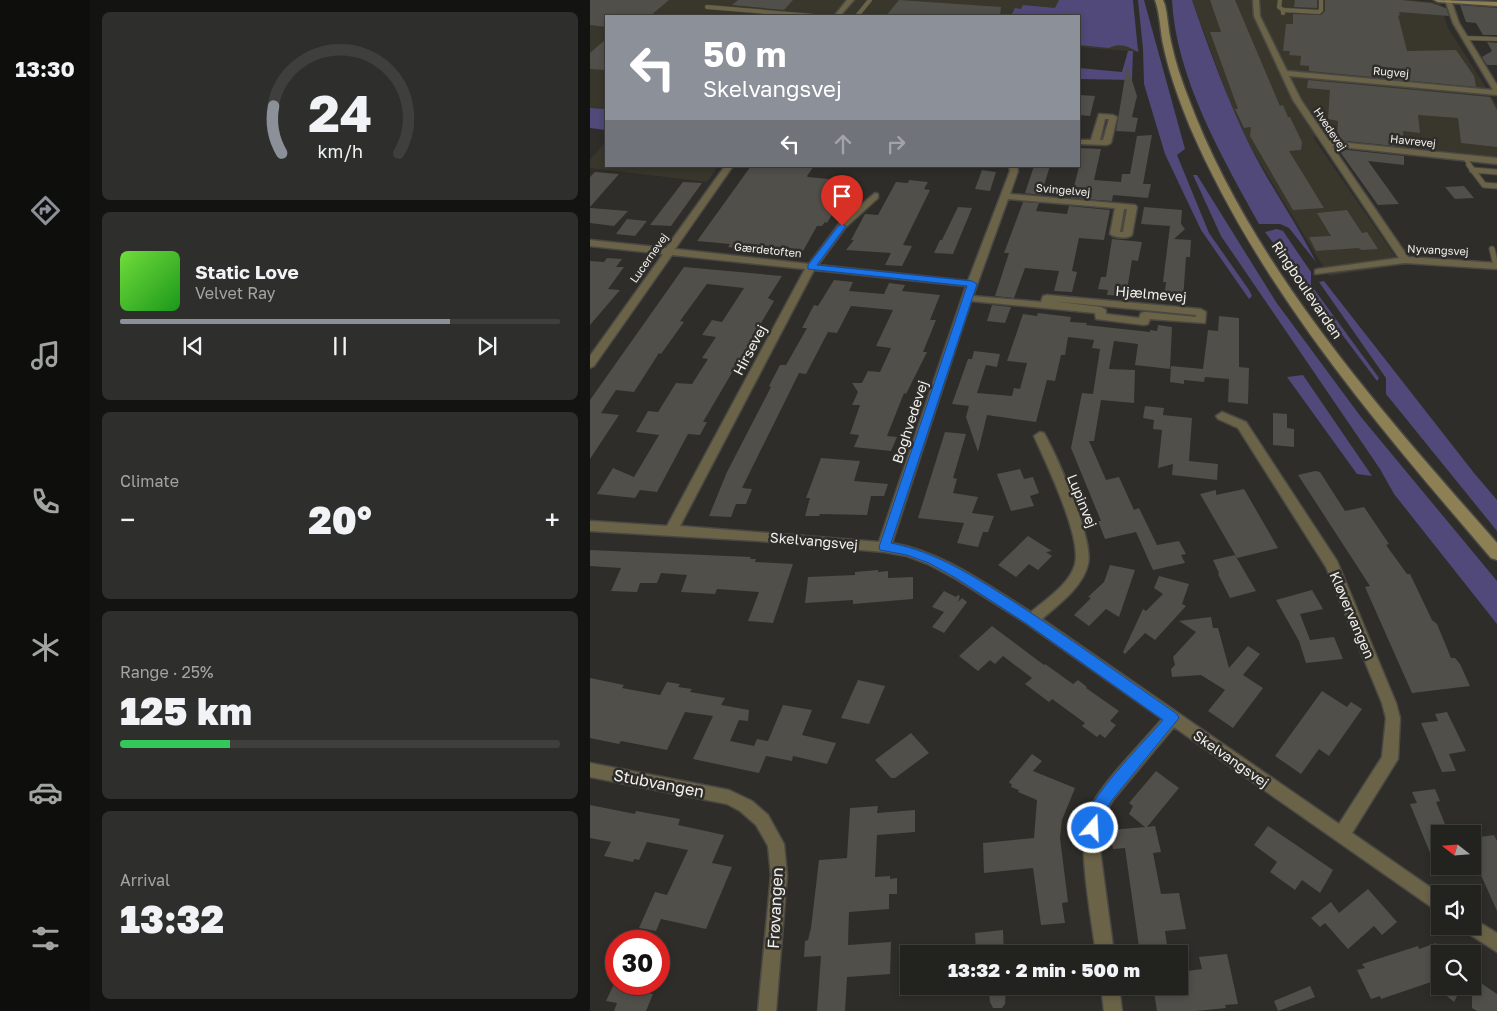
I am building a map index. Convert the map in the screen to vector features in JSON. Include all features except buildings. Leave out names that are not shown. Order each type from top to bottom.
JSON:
[{"type":"main road","points":[[1438,0],[1497,4]]},
{"type":"main road","name":"Ringboulevarden","points":[[1161,2],[1168,44],[1177,80],[1189,114],[1232,203],[1246,226],[1314,329],[1363,394],[1405,448],[1497,554]]},
{"type":"street","points":[[838,15],[851,0]]},
{"type":"street","name":"Hvedevej","points":[[1256,0],[1257,16],[1297,100],[1405,260]]},
{"type":"street","points":[[1448,0],[1456,23],[1497,92]]},
{"type":"street","name":"Rugvej","points":[[1283,73],[1497,92]]},
{"type":"street","points":[[1080,142],[1096,142]]},
{"type":"street","name":"Havrevej","points":[[1326,143],[1497,161]]},
{"type":"street","name":"Lucernevej","points":[[590,364],[728,167]]},
{"type":"street","name":"Boghvedevej","points":[[884,547],[967,298],[1014,167]]},
{"type":"street","name":"Hirsevej","points":[[671,532],[811,267],[842,226],[875,196]]},
{"type":"street","name":"Svingelvej","points":[[1005,196],[1120,206]]},
{"type":"street","name":"Gærdetoften","points":[[590,243],[972,284]]},
{"type":"street","name":"Nyvangsvej","points":[[1318,272],[1405,260],[1497,266]]},
{"type":"street","name":"Hjælmevej","points":[[967,298],[1045,305],[1101,310],[1100,318],[1144,322],[1145,316],[1201,321],[1201,312],[1047,298],[1045,305]]},
{"type":"street","name":"Kløvervangen","points":[[1222,416],[1242,425],[1332,565],[1389,702],[1393,718],[1390,759],[1341,836]]},
{"type":"street","name":"Lupinvej","points":[[1032,620],[1075,578],[1083,562],[1082,541],[1040,436]]},
{"type":"street","name":"Skelvangsvej","points":[[590,526],[759,536],[884,547],[908,551],[933,560],[961,575],[1032,620],[1431,898]]},
{"type":"street","points":[[1104,945],[1091,842],[1095,815],[1107,795],[1172,718]]},
{"type":"street","name":"Stubvangen","points":[[590,770],[728,797]]},
{"type":"street","name":"Frøvangen","points":[[728,797],[746,806],[762,820],[776,844],[779,875],[767,1011]]},
{"type":"street","points":[[1481,932],[1497,943]]},
{"type":"street","points":[[1111,995],[1113,1011]]},
{"type":"lane","points":[[857,15],[870,0]]},
{"type":"lane","points":[[1280,0],[1279,7],[1283,12],[1319,12],[1321,10],[1321,0]]},
{"type":"lane","points":[[706,7],[801,15]]},
{"type":"lane","points":[[1466,38],[1497,39]]},
{"type":"lane","points":[[1465,158],[1484,185],[1497,186]]},
{"type":"lane","points":[[1472,170],[1497,172]]},
{"type":"lane","points":[[1492,249],[1497,266]]},
{"type":"shaded area","points":[[590,0],[1132,0],[1139,52],[1080,47],[1080,15],[605,15],[605,109],[590,108]]},
{"type":"shaded area","points":[[1059,0],[1133,0],[1138,52],[1121,45],[1109,48],[1080,45],[1080,15],[1012,15],[1015,8],[1021,9],[1023,5],[1055,8]]},
{"type":"shaded area","points":[[1138,0],[1144,0],[1185,149],[1177,155],[1209,233],[1249,290],[1252,296],[1249,299],[1201,230],[1165,154],[1144,84]]},
{"type":"shaded area","points":[[1172,0],[1192,0],[1226,92],[1250,146],[1316,262],[1289,228],[1280,224],[1259,224],[1203,116],[1182,58],[1175,29]]},
{"type":"shaded area","points":[[1192,0],[1410,0],[1435,2],[1441,5],[1448,28],[1497,105],[1497,157],[1313,137],[1401,265],[1329,276],[1251,148],[1232,108]]},
{"type":"shaded area","points":[[1128,51],[1133,51],[1132,80],[1080,79],[1080,68],[1122,72]]},
{"type":"shaded area","points":[[590,108],[605,109],[605,130],[590,128]]},
{"type":"shaded area","points":[[605,143],[605,167],[717,167],[707,182],[590,168],[590,160]]},
{"type":"shaded area","points":[[1193,175],[1197,175],[1276,302],[1361,417],[1497,581],[1497,624],[1394,494],[1380,469],[1221,236]]},
{"type":"shaded area","points":[[1277,229],[1283,231],[1311,272],[1311,285],[1379,378],[1377,381],[1265,232]]},
{"type":"shaded area","points":[[1324,281],[1497,500],[1497,531],[1386,394],[1386,378],[1319,282]]},
{"type":"shaded area","points":[[1303,375],[1372,476],[1357,474],[1287,377]]},
{"type":"route","points":[[842,226],[811,267],[972,284],[884,547],[908,551],[933,560],[961,575],[1032,620],[1172,718],[1107,795],[1095,815],[1093,828]]}]
